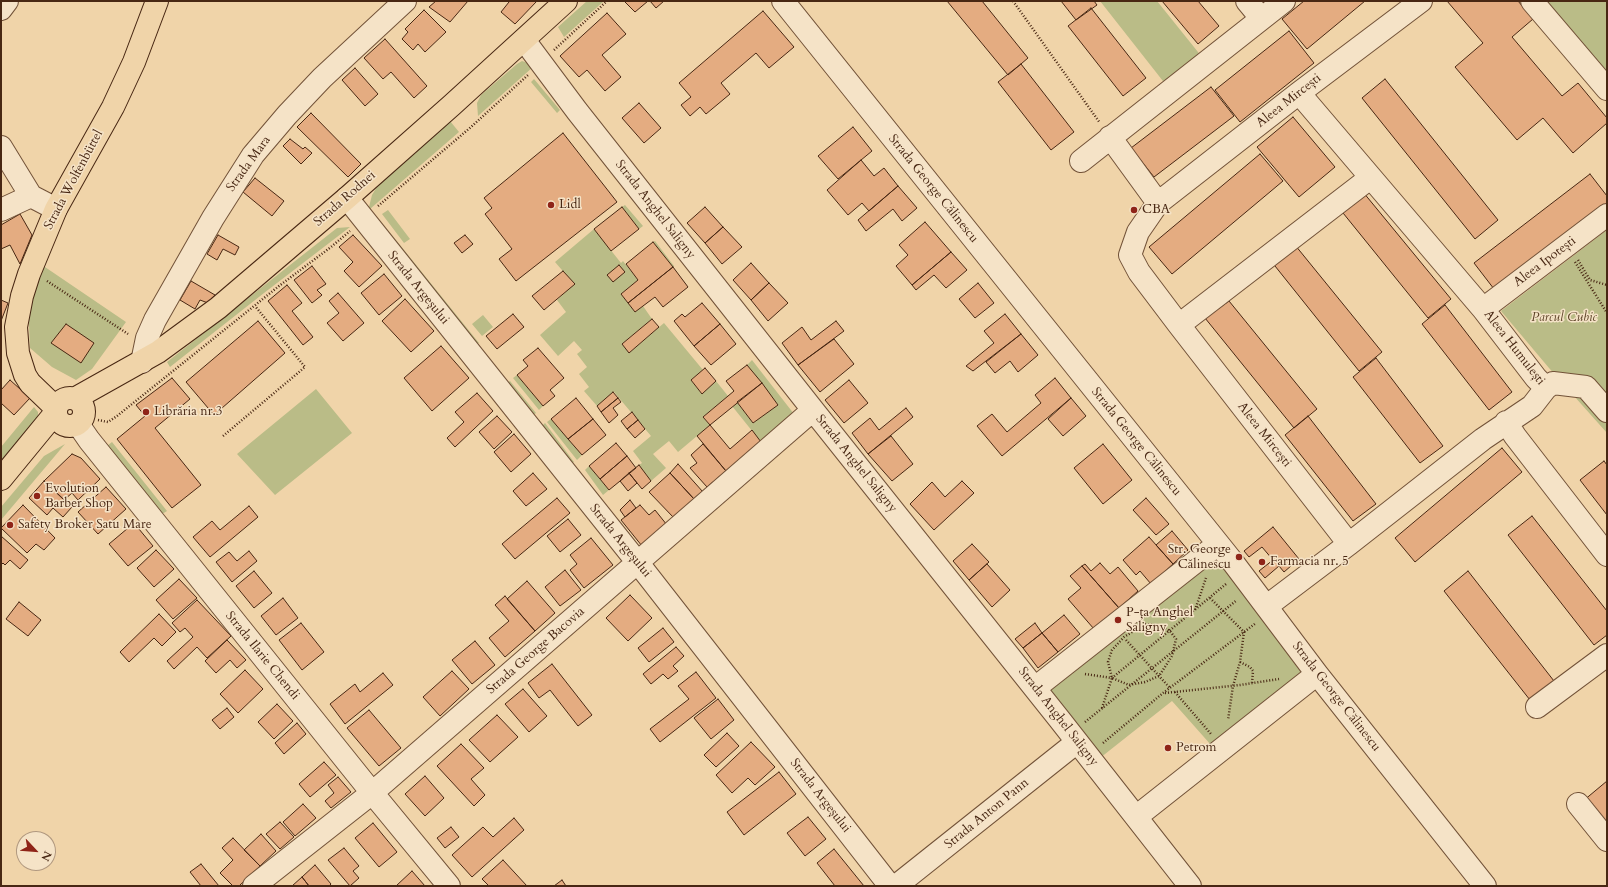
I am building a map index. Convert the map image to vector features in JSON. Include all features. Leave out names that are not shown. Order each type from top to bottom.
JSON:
[{"type":"main road","name":"Strada Wolfenbüttel","points":[[68,410],[33,381],[22,366],[16,342],[18,313],[29,274],[56,209],[113,107],[134,62],[157,1]]},
{"type":"main road","name":"Strada Rodnei","points":[[1,479],[49,422],[87,400],[111,379],[158,352],[218,308],[347,198],[566,1]]},
{"type":"street","points":[[1,10],[7,1]]},
{"type":"street","name":"Strada Mara","points":[[142,362],[147,338],[155,320],[213,218],[253,155],[286,115],[322,78],[405,1]]},
{"type":"street","name":"Strada George Călinescu","points":[[783,1],[1218,544],[1240,572],[1264,613],[1317,674],[1485,886]]},
{"type":"street","points":[[1247,1],[1261,18]]},
{"type":"street","points":[[1081,161],[1284,1]]},
{"type":"street","name":"Aleea Mircești","points":[[1349,544],[1179,325],[1139,272],[1130,255],[1138,232],[1158,203],[1299,93],[1421,1]]},
{"type":"street","points":[[1532,1],[1607,89]]},
{"type":"street","name":"Strada Anghel Saligny","points":[[524,40],[577,111],[1035,688],[1079,733],[1136,817],[1190,886]]},
{"type":"street","name":"Aleea Humulești","points":[[1264,613],[1349,544],[1506,422],[1532,406],[1546,388],[1536,378],[1483,309],[1299,93]]},
{"type":"street","points":[[1110,137],[1158,203]]},
{"type":"street","points":[[1,147],[31,196],[56,209]]},
{"type":"street","points":[[1179,325],[1370,178]]},
{"type":"street","points":[[1,210],[31,196]]},
{"type":"street","name":"Strada Argeșului","points":[[347,198],[638,563],[890,886]]},
{"type":"street","name":"Aleea Ipotești","points":[[1483,309],[1607,215]]},
{"type":"street","points":[[1546,388],[1553,383],[1586,387],[1607,411]]},
{"type":"street","name":"Strada Ilarie Chendi","points":[[68,410],[89,440],[372,793],[450,886]]},
{"type":"street","name":"Strada George Bacovia","points":[[254,886],[372,793],[813,410]]},
{"type":"street","points":[[1506,422],[1515,436],[1607,555]]},
{"type":"street","points":[[1035,688],[1218,544]]},
{"type":"street","points":[[1538,707],[1607,655]]},
{"type":"street","points":[[1136,817],[1317,674]]},
{"type":"street","name":"Strada Anton Pann","points":[[896,886],[1079,733]]},
{"type":"street","points":[[1578,804],[1607,840]]},
{"type":"path","points":[[550,54],[607,1]]},
{"type":"path","points":[[1014,1],[1110,137]]},
{"type":"path","points":[[108,422],[279,286],[331,247],[530,74]]},
{"type":"path","points":[[1566,246],[1590,280],[1607,285]]},
{"type":"path","points":[[1566,246],[1607,313]]},
{"type":"path","points":[[42,278],[129,334]]},
{"type":"path","points":[[223,436],[305,367],[255,306]]},
{"type":"path","points":[[1102,708],[1112,678],[1240,572]]},
{"type":"path","points":[[1079,733],[1102,708],[1241,597]]},
{"type":"path","points":[[1210,598],[1244,632]]},
{"type":"path","points":[[1099,746],[1163,693],[1244,632],[1264,613]]},
{"type":"path","points":[[1080,674],[1112,678],[1129,685],[1145,682],[1159,676],[1172,656],[1176,639],[1170,630],[1158,625],[1145,624],[1124,637],[1112,650],[1108,662],[1112,678]]},
{"type":"path","points":[[1223,748],[1233,686],[1240,662],[1244,632]]},
{"type":"path","points":[[1120,633],[1170,688]]},
{"type":"path","points":[[1240,662],[1250,667],[1252,672],[1252,683]]},
{"type":"path","points":[[1163,693],[1233,686],[1281,679]]},
{"type":"path","points":[[1175,692],[1223,748]]},
{"type":"green space","points":[[587,1],[604,1],[564,37],[558,27]]},
{"type":"green space","points":[[1100,1],[1157,1],[1206,62],[1170,90]]},
{"type":"green space","points":[[1542,1],[1607,1],[1607,78]]},
{"type":"green space","points":[[522,61],[533,67],[478,116],[477,103],[481,95]]},
{"type":"green space","points":[[534,79],[560,110],[557,113],[531,82]]},
{"type":"green space","points":[[450,121],[459,132],[370,209],[369,207],[372,195],[378,185]]},
{"type":"green space","points":[[625,205],[643,226],[639,229],[622,207]]},
{"type":"green space","points":[[388,210],[410,239],[404,243],[382,214]]},
{"type":"green space","points":[[375,214],[479,343],[477,344]]},
{"type":"green space","points":[[350,227],[170,367],[167,362],[337,228]]},
{"type":"green space","points":[[594,229],[621,263],[623,261],[638,280],[621,294],[635,312],[643,306],[652,319],[622,344],[630,352],[664,323],[703,370],[691,380],[701,393],[716,381],[728,396],[703,417],[710,425],[678,452],[669,441],[653,454],[666,468],[651,481],[639,465],[642,463],[633,451],[651,436],[614,392],[597,406],[584,391],[589,387],[579,374],[587,367],[577,354],[582,350],[574,341],[558,356],[540,335],[566,312],[557,300],[574,284],[555,262]]},
{"type":"green space","name":"Parcul Cubic","points":[[1607,230],[1607,433],[1501,311]]},
{"type":"green space","points":[[655,241],[674,266],[673,267],[653,242]]},
{"type":"green space","points":[[42,265],[126,322],[92,369],[76,380],[52,367],[30,348],[28,302]]},
{"type":"green space","points":[[483,315],[493,327],[482,336],[472,324]]},
{"type":"green space","points":[[752,360],[794,414],[761,442],[732,406],[737,402],[753,423],[778,405],[747,365]]},
{"type":"green space","points":[[517,375],[543,406],[539,410],[513,378]]},
{"type":"green space","points":[[510,381],[536,413],[532,416],[507,383]]},
{"type":"green space","points":[[316,389],[352,433],[275,495],[237,454]]},
{"type":"green space","points":[[34,407],[38,412],[38,420],[1,468],[1,447]]},
{"type":"green space","points":[[551,419],[582,455],[577,460],[547,422]]},
{"type":"green space","points":[[545,423],[574,462],[570,465],[541,427]]},
{"type":"green space","points":[[112,442],[167,511],[159,516],[107,446]]},
{"type":"green space","points":[[65,444],[1,520],[1,507],[44,456]]},
{"type":"green space","points":[[589,466],[609,490],[603,495],[585,470]]},
{"type":"green space","points":[[1216,552],[1307,672],[1211,745],[1172,701],[1100,758],[1044,686]]},
{"type":"building","points":[[436,1],[468,1],[450,22],[429,7]]},
{"type":"building","points":[[508,1],[537,1],[515,24],[501,12],[509,2]]},
{"type":"building","points":[[624,1],[648,1],[635,12]]},
{"type":"building","points":[[650,1],[664,1],[656,8]]},
{"type":"building","points":[[947,1],[982,1],[1028,58],[1008,75]]},
{"type":"building","points":[[1061,1],[1094,1],[1097,5],[1076,20]]},
{"type":"building","points":[[1162,1],[1198,1],[1219,26],[1198,44]]},
{"type":"building","points":[[1304,1],[1365,1],[1307,49],[1282,19]]},
{"type":"building","points":[[1447,1],[1518,1],[1533,19],[1512,37],[1562,96],[1578,83],[1607,118],[1607,123],[1573,153],[1543,118],[1517,140],[1455,67],[1483,43]]},
{"type":"building","points":[[1091,8],[1146,78],[1123,96],[1068,26]]},
{"type":"building","points":[[424,10],[446,32],[425,52],[418,44],[413,50],[402,39],[408,32],[405,29]]},
{"type":"building","points":[[763,11],[794,47],[769,68],[756,53],[721,83],[730,94],[706,114],[700,107],[690,116],[681,105],[691,97],[679,83]]},
{"type":"building","points":[[607,13],[626,34],[602,55],[621,77],[605,91],[587,70],[579,77],[560,56]]},
{"type":"building","points":[[1289,31],[1314,63],[1240,122],[1215,90]]},
{"type":"building","points":[[385,39],[427,86],[414,98],[391,72],[383,79],[364,58]]},
{"type":"building","points":[[1021,64],[1074,132],[1051,150],[998,82]]},
{"type":"building","points":[[355,68],[378,94],[365,106],[342,80]]},
{"type":"building","points":[[1385,79],[1498,220],[1475,239],[1362,98]]},
{"type":"building","points":[[1211,87],[1234,116],[1154,177],[1131,148]]},
{"type":"building","points":[[639,103],[661,128],[644,143],[622,118]]},
{"type":"building","points":[[311,113],[361,164],[348,177],[297,127]]},
{"type":"building","points":[[1293,117],[1335,167],[1299,197],[1257,147]]},
{"type":"building","points":[[853,127],[872,151],[838,179],[818,156]]},
{"type":"building","name":"Lidl","points":[[563,133],[617,202],[516,281],[499,259],[512,249],[485,214],[492,208],[484,198]]},
{"type":"building","points":[[290,139],[303,149],[305,147],[312,153],[301,164],[283,146]]},
{"type":"building","points":[[1260,154],[1283,181],[1172,274],[1149,247]]},
{"type":"building","points":[[861,160],[874,176],[884,168],[898,186],[869,211],[862,203],[848,215],[827,190]]},
{"type":"building","points":[[1590,174],[1607,196],[1607,203],[1494,289],[1474,263]]},
{"type":"building","points":[[255,178],[284,201],[272,216],[243,192]]},
{"type":"building","points":[[898,186],[917,208],[902,221],[893,209],[866,231],[858,220]]},
{"type":"building","points":[[1363,192],[1451,299],[1428,318],[1339,208]]},
{"type":"building","points":[[622,207],[639,229],[611,251],[594,229]]},
{"type":"building","points":[[705,207],[723,227],[705,243],[687,223]]},
{"type":"building","points":[[20,214],[32,235],[20,264],[10,245],[1,249],[1,225]]},
{"type":"building","points":[[925,222],[951,252],[912,285],[896,266],[908,255],[899,245]]},
{"type":"building","points":[[723,227],[742,247],[722,264],[705,243]]},
{"type":"building","points":[[218,235],[239,247],[235,255],[223,249],[217,260],[207,254]]},
{"type":"building","points":[[353,235],[382,266],[359,287],[344,271],[353,262],[339,247]]},
{"type":"building","points":[[465,235],[473,244],[462,253],[454,243]]},
{"type":"building","points":[[653,242],[673,267],[628,303],[621,294],[638,280],[626,264]]},
{"type":"building","points":[[1295,245],[1382,352],[1359,371],[1271,261]]},
{"type":"building","points":[[951,252],[967,270],[946,288],[934,275],[916,290],[912,285]]},
{"type":"building","points":[[751,263],[769,283],[751,300],[733,280]]},
{"type":"building","points":[[619,265],[625,272],[613,282],[607,275]]},
{"type":"building","points":[[312,266],[326,284],[317,290],[322,295],[312,303],[294,280]]},
{"type":"building","points":[[673,267],[688,287],[663,307],[655,297],[635,312],[628,303]]},
{"type":"building","points":[[563,271],[575,284],[544,310],[532,296]]},
{"type":"building","points":[[384,274],[402,296],[379,315],[361,293]]},
{"type":"building","points":[[191,281],[215,295],[208,303],[200,300],[195,309],[180,300]]},
{"type":"building","points":[[769,283],[788,303],[768,321],[751,300]]},
{"type":"building","points":[[978,283],[994,303],[975,318],[959,299]]},
{"type":"building","points":[[287,285],[302,303],[292,311],[313,337],[303,345],[268,301]]},
{"type":"building","points":[[338,293],[364,323],[343,341],[327,323],[339,313],[329,301]]},
{"type":"building","points":[[405,299],[434,331],[411,352],[382,321]]},
{"type":"building","points":[[1,300],[8,303],[1,321]]},
{"type":"building","points":[[1229,301],[1317,409],[1294,428],[1205,318]]},
{"type":"building","points":[[702,303],[720,324],[694,346],[674,321],[682,314],[685,317]]},
{"type":"building","points":[[1445,305],[1512,392],[1489,410],[1422,324]]},
{"type":"building","points":[[513,314],[524,327],[497,349],[486,336]]},
{"type":"building","points":[[1005,314],[1021,334],[973,371],[966,366],[994,343],[984,331]]},
{"type":"building","points":[[652,319],[659,327],[629,353],[622,344]]},
{"type":"building","points":[[258,321],[285,353],[214,415],[186,382]]},
{"type":"building","points":[[836,321],[844,331],[798,365],[782,343],[802,327],[811,340]]},
{"type":"building","points":[[66,324],[94,343],[81,363],[51,343]]},
{"type":"building","points":[[720,324],[736,344],[711,365],[694,346]]},
{"type":"building","points":[[1021,334],[1038,355],[1018,372],[1010,361],[995,373],[986,362]]},
{"type":"building","points":[[834,339],[854,364],[820,392],[798,365]]},
{"type":"building","points":[[441,346],[469,378],[432,411],[404,378]]},
{"type":"building","points":[[538,348],[564,378],[550,390],[555,396],[543,406],[517,375],[528,366],[523,360]]},
{"type":"building","points":[[1376,358],[1443,446],[1420,463],[1353,377]]},
{"type":"building","points":[[747,365],[762,383],[710,425],[703,417],[734,391],[726,381]]},
{"type":"building","points":[[705,368],[716,381],[702,394],[691,380]]},
{"type":"building","points":[[172,378],[190,399],[155,428],[201,485],[172,508],[117,439],[145,416],[136,405]]},
{"type":"building","points":[[1055,378],[1071,398],[1002,456],[977,426],[992,414],[1007,432],[1041,403],[1035,395]]},
{"type":"building","points":[[10,380],[30,398],[14,415],[1,403],[1,390]]},
{"type":"building","points":[[849,380],[868,403],[844,423],[825,400]]},
{"type":"building","points":[[762,383],[778,405],[753,423],[737,402]]},
{"type":"building","points":[[613,392],[618,398],[601,412],[597,406]]},
{"type":"building","points":[[477,393],[493,411],[455,447],[447,438],[464,422],[455,412]]},
{"type":"building","points":[[576,398],[593,419],[568,439],[551,419]]},
{"type":"building","points":[[618,398],[621,402],[613,408],[618,415],[609,423],[601,412]]},
{"type":"building","points":[[1071,398],[1086,416],[1063,436],[1048,419]]},
{"type":"building","points":[[906,408],[913,417],[868,454],[852,433],[870,418],[879,430]]},
{"type":"building","points":[[632,412],[638,420],[627,429],[621,421]]},
{"type":"building","points":[[497,416],[512,432],[494,449],[479,432]]},
{"type":"building","points":[[1308,416],[1376,504],[1353,521],[1285,435]]},
{"type":"building","points":[[593,419],[606,435],[582,455],[568,439]]},
{"type":"building","points":[[638,420],[645,429],[635,438],[627,429]]},
{"type":"building","points":[[710,425],[730,449],[752,430],[761,442],[726,471],[697,436]]},
{"type":"building","points":[[514,434],[531,454],[511,472],[494,452]]},
{"type":"building","points":[[891,436],[913,464],[892,481],[868,454]]},
{"type":"building","points":[[616,443],[627,456],[600,479],[589,466]]},
{"type":"building","points":[[703,444],[726,471],[707,487],[690,468],[697,463],[691,455]]},
{"type":"building","points":[[1103,444],[1132,480],[1103,504],[1074,468]]},
{"type":"building","points":[[1502,448],[1522,472],[1415,562],[1395,538]]},
{"type":"building","points":[[72,454],[81,458],[100,479],[78,500],[72,493],[64,500],[44,481]]},
{"type":"building","points":[[627,456],[636,468],[609,490],[600,479]]},
{"type":"building","points":[[1604,461],[1607,465],[1607,515],[1580,480]]},
{"type":"building","points":[[678,464],[703,492],[694,499],[670,473]]},
{"type":"building","points":[[639,465],[651,481],[642,489],[629,473]]},
{"type":"building","points":[[533,473],[547,489],[526,506],[513,491]]},
{"type":"building","points":[[629,473],[637,483],[628,491],[620,481]]},
{"type":"building","points":[[670,473],[694,499],[674,518],[649,492]]},
{"type":"building","points":[[44,481],[72,507],[63,517],[53,508],[47,515],[29,498]]},
{"type":"building","points":[[962,481],[974,493],[934,530],[910,504],[932,482],[945,497]]},
{"type":"building","points":[[106,487],[126,509],[98,534],[78,512]]},
{"type":"building","points":[[557,498],[570,513],[515,559],[502,544]]},
{"type":"building","points":[[1146,498],[1169,524],[1156,535],[1133,510]]},
{"type":"building","points":[[630,500],[636,508],[625,517],[620,510]]},
{"type":"building","points":[[23,505],[55,538],[44,550],[36,544],[27,553],[1,528]]},
{"type":"building","points":[[640,505],[649,515],[655,510],[667,525],[642,546],[621,520]]},
{"type":"building","points":[[249,506],[258,517],[210,557],[193,537],[212,521],[220,530]]},
{"type":"building","points":[[1532,516],[1607,611],[1607,635],[1594,645],[1508,535]]},
{"type":"building","points":[[568,519],[581,535],[560,552],[547,536]]},
{"type":"building","points":[[134,523],[153,546],[128,566],[109,544]]},
{"type":"building","points":[[1273,527],[1299,559],[1284,572],[1279,566],[1265,578],[1259,571],[1273,560],[1262,547],[1249,557],[1244,551]]},
{"type":"building","points":[[1172,531],[1188,550],[1173,564],[1156,545]]},
{"type":"building","points":[[1,536],[28,560],[20,569],[10,560],[5,565],[3,563],[1,565]]},
{"type":"building","points":[[1149,537],[1173,564],[1151,584],[1140,571],[1136,575],[1123,560]]},
{"type":"building","points":[[591,538],[613,565],[584,588],[570,570],[577,564],[570,555]]},
{"type":"building","points":[[972,544],[989,562],[969,580],[953,561]]},
{"type":"building","points":[[156,550],[174,569],[154,587],[137,568]]},
{"type":"building","points":[[249,551],[257,561],[232,582],[216,562],[229,552],[237,561]]},
{"type":"building","points":[[1100,563],[1110,574],[1118,567],[1138,591],[1119,608],[1082,566],[1085,564],[1091,571]]},
{"type":"building","points":[[987,564],[1010,590],[992,607],[969,580]]},
{"type":"building","points":[[1082,566],[1119,608],[1094,629],[1068,599],[1081,588],[1070,576]]},
{"type":"building","points":[[565,570],[581,590],[560,606],[545,587]]},
{"type":"building","points":[[254,571],[272,593],[254,608],[236,586]]},
{"type":"building","points":[[1468,571],[1554,681],[1530,700],[1444,591]]},
{"type":"building","points":[[179,579],[197,598],[173,619],[156,600]]},
{"type":"building","points":[[527,581],[555,613],[535,631],[507,599]]},
{"type":"building","points":[[630,595],[652,618],[628,641],[606,618]]},
{"type":"building","points":[[505,596],[535,631],[505,657],[489,638],[509,621],[495,605]]},
{"type":"building","points":[[283,598],[298,618],[276,635],[261,616]]},
{"type":"building","points":[[197,600],[231,636],[207,658],[197,647],[174,669],[167,661],[193,637],[185,628],[180,632],[172,623]]},
{"type":"building","points":[[19,602],[41,620],[28,636],[6,619]]},
{"type":"building","points":[[159,614],[176,632],[162,646],[154,638],[129,662],[120,652]]},
{"type":"building","points":[[1064,615],[1080,634],[1058,652],[1042,633]]},
{"type":"building","points":[[301,623],[324,652],[302,670],[279,640]]},
{"type":"building","points":[[1035,623],[1042,633],[1023,648],[1015,639]]},
{"type":"building","points":[[663,628],[674,642],[649,662],[638,648]]},
{"type":"building","points":[[1042,633],[1058,652],[1038,668],[1023,648]]},
{"type":"building","points":[[227,640],[246,660],[237,668],[230,660],[216,673],[205,661]]},
{"type":"building","points":[[475,641],[495,665],[472,684],[452,660]]},
{"type":"building","points":[[676,647],[684,656],[673,666],[678,671],[668,679],[663,674],[651,684],[643,674]]},
{"type":"building","points":[[552,664],[592,715],[578,726],[550,690],[539,698],[528,683]]},
{"type":"building","points":[[245,670],[263,689],[238,713],[220,694]]},
{"type":"building","points":[[452,671],[469,689],[440,716],[423,697]]},
{"type":"building","points":[[696,672],[716,698],[660,742],[650,729],[689,699],[678,686]]},
{"type":"building","points":[[383,673],[393,685],[345,724],[330,704],[355,684],[360,692]]},
{"type":"building","points":[[523,689],[547,716],[529,732],[505,704]]},
{"type":"building","points":[[718,699],[734,720],[711,739],[694,718]]},
{"type":"building","points":[[277,704],[293,721],[274,739],[258,722]]},
{"type":"building","points":[[227,708],[234,717],[220,729],[212,720]]},
{"type":"building","points":[[369,710],[401,748],[379,766],[347,728]]},
{"type":"building","points":[[497,715],[518,737],[490,762],[469,740]]},
{"type":"building","points":[[297,723],[306,734],[284,754],[275,743]]},
{"type":"building","points":[[727,733],[739,746],[716,767],[704,755]]},
{"type":"building","points":[[751,742],[775,767],[755,785],[748,778],[732,793],[716,775]]},
{"type":"building","points":[[461,744],[484,768],[471,779],[485,795],[474,806],[437,766]]},
{"type":"building","points":[[324,762],[336,775],[310,797],[299,784]]},
{"type":"building","points":[[779,772],[796,794],[744,835],[727,812]]},
{"type":"building","points":[[425,776],[444,798],[425,816],[405,794]]},
{"type":"building","points":[[338,777],[351,792],[331,808],[325,801],[334,793],[328,785]]},
{"type":"building","points":[[1607,781],[1607,828],[1583,801]]},
{"type":"building","points":[[303,804],[316,818],[295,836],[283,822]]},
{"type":"building","points":[[808,817],[826,839],[805,856],[787,833]]},
{"type":"building","points":[[514,818],[524,830],[472,877],[452,855],[483,827],[493,837]]},
{"type":"building","points":[[280,822],[294,837],[280,849],[266,834]]},
{"type":"building","points":[[373,823],[397,852],[379,867],[355,838]]},
{"type":"building","points":[[451,827],[459,837],[445,848],[437,838]]},
{"type":"building","points":[[261,834],[276,851],[260,866],[244,850]]},
{"type":"building","points":[[233,838],[260,866],[239,886],[233,886],[220,873],[233,860],[222,848]]},
{"type":"building","points":[[344,848],[359,866],[353,871],[359,878],[350,886],[328,860]]},
{"type":"building","points":[[834,849],[864,886],[835,886],[817,863]]},
{"type":"building","points":[[503,860],[527,886],[489,886],[482,879]]},
{"type":"building","points":[[201,864],[219,886],[201,886],[190,872]]},
{"type":"building","points":[[315,865],[331,884],[329,886],[309,886],[302,877]]},
{"type":"building","points":[[412,871],[425,886],[396,886]]},
{"type":"building","points":[[302,877],[309,886],[292,886]]},
{"type":"building","points":[[562,880],[566,886],[554,886]]},
{"type":"place","name":"Lidl","points":[[551,205]]},
{"type":"place","name":"CBA","points":[[1134,210]]},
{"type":"place","name":"Librăria nr.3","points":[[146,412]]},
{"type":"place","name":"Evolution Barber Shop","points":[[37,496]]},
{"type":"place","name":"Safety Broker Satu Mare","points":[[10,525]]},
{"type":"place","name":"Str. George Călinescu","points":[[1239,557]]},
{"type":"place","name":"Farmacia nr. 5","points":[[1262,562]]},
{"type":"place","name":"P-ța Anghel Saligny","points":[[1118,620]]},
{"type":"place","name":"Petrom","points":[[1168,748]]}]
